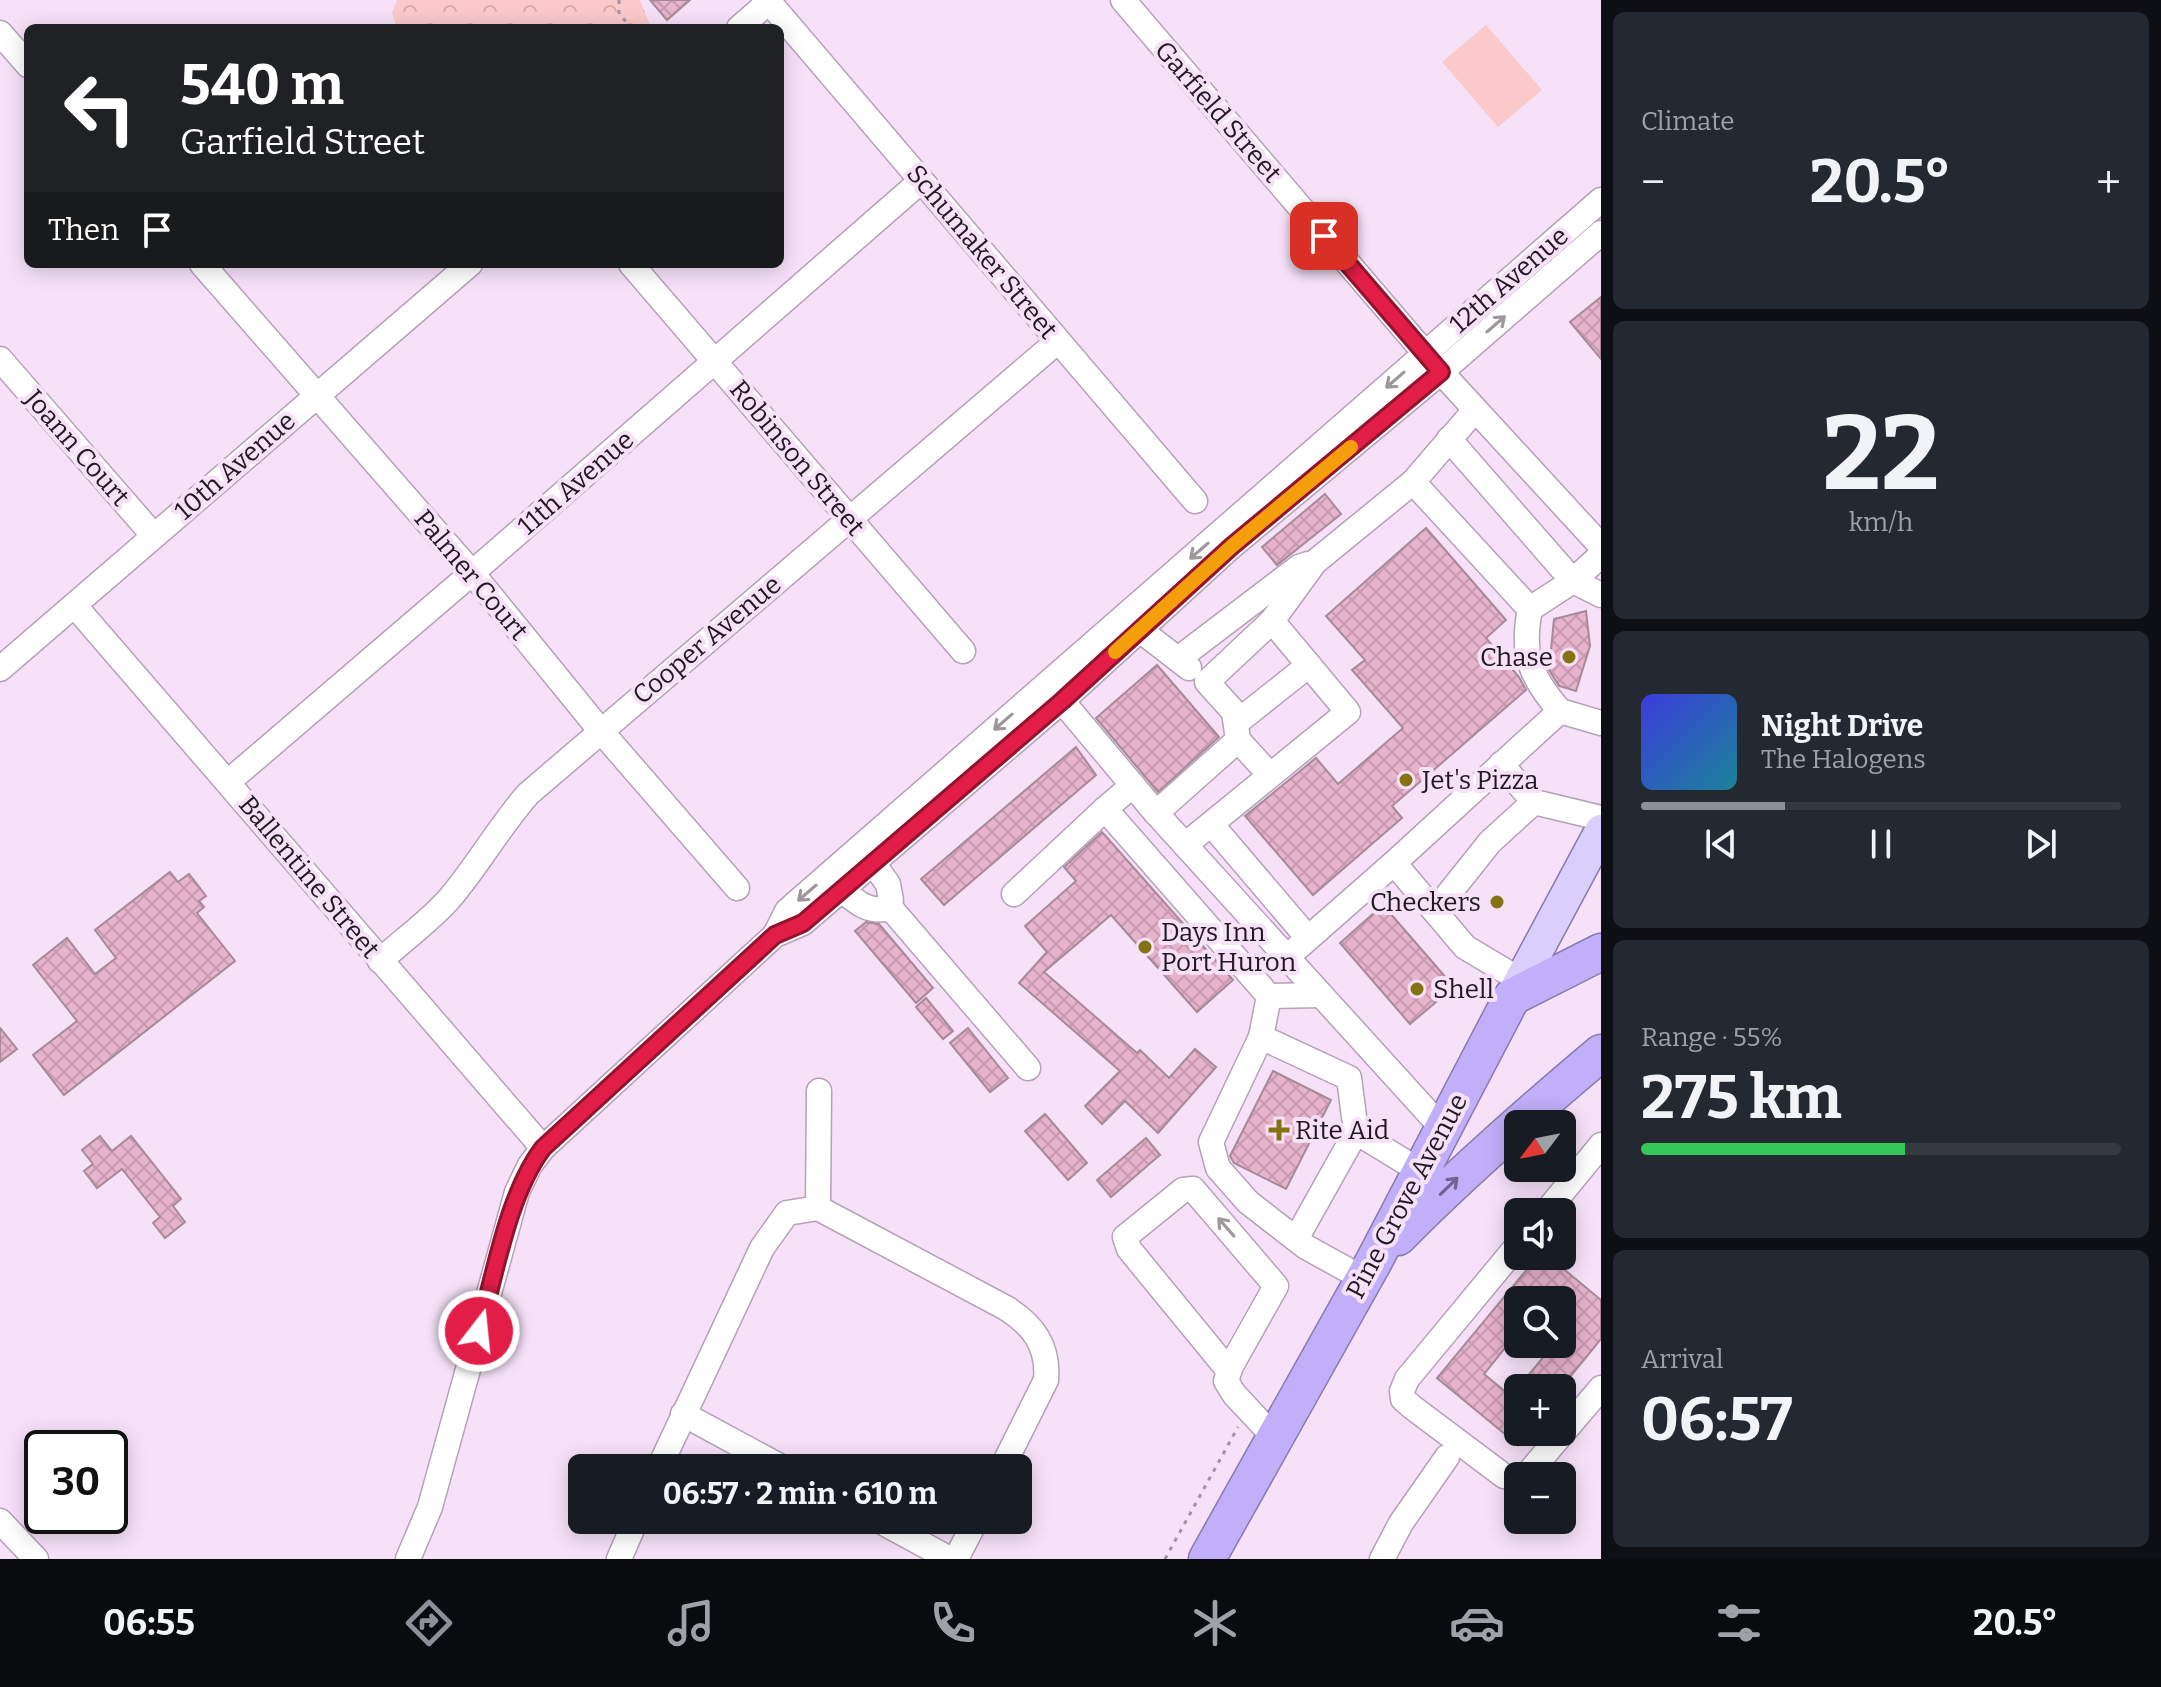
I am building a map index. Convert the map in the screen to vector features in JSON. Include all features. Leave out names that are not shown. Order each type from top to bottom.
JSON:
[{"type":"highway","points":[[1516,988],[1601,952]]},
{"type":"highway","name":"Pine Grove Avenue","points":[[1207,1559],[1369,1270],[1516,988]]},
{"type":"highway","points":[[1369,1270],[1461,1174],[1601,1053]]},
{"type":"main road","name":"Pine Grove Avenue","points":[[1516,988],[1601,831]]},
{"type":"street","name":"Garfield Street","points":[[1123,0],[1433,363],[1601,546]]},
{"type":"street","points":[[744,24],[770,1]]},
{"type":"street","name":"Schumaker Street","points":[[770,1],[1195,501]]},
{"type":"street","points":[[0,33],[24,60]]},
{"type":"street","name":"11th Avenue","points":[[228,782],[921,181]]},
{"type":"street","name":"12th Avenue","points":[[408,1559],[430,1507],[517,1192],[530,1165],[543,1148],[775,935],[803,923],[1062,701],[1433,363],[1601,200]]},
{"type":"street","name":"12th Avenue","points":[[775,935],[787,911],[1433,363],[1601,233]]},
{"type":"street","name":"Palmer Court","points":[[206,268],[472,573],[600,730],[737,888]]},
{"type":"street","name":"10th Avenue","points":[[0,669],[465,268]]},
{"type":"street","name":"Robinson Street","points":[[634,268],[963,651]]},
{"type":"street","name":"Cooper Avenue","points":[[380,961],[447,902],[528,794],[1058,341]]},
{"type":"street","name":"Joann Court","points":[[0,359],[154,536]]},
{"type":"street","points":[[1207,682],[1272,621],[1315,562],[1413,482],[1475,410]]},
{"type":"street","points":[[1449,439],[1573,581],[1601,595]]},
{"type":"street","points":[[1498,495],[1528,467]]},
{"type":"street","points":[[1413,482],[1530,609]]},
{"type":"street","points":[[1599,717],[1560,711],[1535,678],[1526,653],[1525,632],[1530,609],[1573,581],[1601,555]]},
{"type":"street","points":[[1178,659],[1299,567],[1315,562]]},
{"type":"street","name":"Ballentine Street","points":[[75,606],[543,1148]]},
{"type":"street","points":[[1185,845],[1348,712],[1272,621]]},
{"type":"street","points":[[1140,630],[1207,682],[1234,712],[1237,732],[1270,775]]},
{"type":"street","points":[[1156,813],[1309,665]]},
{"type":"street","points":[[1062,701],[1156,813],[1443,1129]]},
{"type":"street","points":[[1287,957],[1560,711]]},
{"type":"street","points":[[1501,764],[1534,802],[1601,818]]},
{"type":"street","points":[[1014,894],[1133,785]]},
{"type":"street","points":[[1435,911],[1490,842],[1534,802]]},
{"type":"street","points":[[1105,809],[1269,996],[1321,995]]},
{"type":"street","points":[[1211,824],[1308,938]]},
{"type":"street","points":[[842,890],[862,906],[875,911],[887,909],[891,900],[888,884],[873,863]]},
{"type":"street","points":[[1394,863],[1465,947],[1516,988]]},
{"type":"street","points":[[888,905],[1028,1068]]},
{"type":"street","points":[[1269,996],[1261,1037],[1211,1142],[1218,1168],[1248,1202],[1296,1239],[1369,1270]]},
{"type":"street","points":[[1337,1073],[1356,1033]]},
{"type":"street","points":[[1261,1037],[1349,1078],[1356,1132],[1296,1239]]},
{"type":"street","points":[[818,1208],[819,1091]]},
{"type":"street","points":[[1356,1132],[1420,1171]]},
{"type":"street","points":[[1557,1198],[1601,1145]]},
{"type":"street","points":[[1229,1371],[1129,1249],[1125,1237],[1183,1190],[1193,1189],[1276,1286],[1226,1381],[1275,1438]]},
{"type":"street","points":[[665,1454],[762,1248],[787,1213],[818,1208],[1027,1322],[1040,1343],[1047,1368],[1044,1384],[1009,1454]]},
{"type":"street","points":[[1504,1262],[1407,1379],[1402,1391],[1403,1399],[1412,1407],[1504,1476]]},
{"type":"street","points":[[1538,1462],[1601,1388]]},
{"type":"street","points":[[683,1414],[757,1454]]},
{"type":"street","points":[[1382,1559],[1401,1523],[1447,1457]]},
{"type":"street","points":[[0,1521],[36,1559]]},
{"type":"street","points":[[619,1559],[630,1534]]},
{"type":"street","points":[[905,1534],[953,1559],[968,1534]]},
{"type":"path","points":[[619,0],[619,14],[628,24]]},
{"type":"path","points":[[1165,1559],[1247,1409]]},
{"type":"green space","points":[[397,0],[640,0],[649,24],[396,24],[392,13]]},
{"type":"green space","points":[[1486,25],[1542,90],[1498,127],[1442,62]]},
{"type":"building","points":[[650,0],[690,0],[667,20]]},
{"type":"building","points":[[1601,297],[1601,359],[1570,322]]},
{"type":"building","points":[[1325,494],[1341,514],[1277,565],[1262,547]]},
{"type":"building","points":[[1426,528],[1506,620],[1486,638],[1526,690],[1392,806],[1402,818],[1313,895],[1245,816],[1316,758],[1338,784],[1403,728],[1352,670],[1365,660],[1326,616]]},
{"type":"building","name":"Chase","points":[[1586,611],[1590,646],[1576,691],[1559,686],[1549,670],[1554,619]]},
{"type":"building","points":[[1157,665],[1219,737],[1158,792],[1096,718]]},
{"type":"building","points":[[1076,747],[1096,775],[944,905],[921,879]]},
{"type":"building","points":[[1102,832],[1233,980],[1197,1012],[1111,915],[1044,972],[1137,1053],[1140,1050],[1169,1078],[1195,1049],[1216,1067],[1158,1133],[1125,1101],[1102,1124],[1085,1106],[1120,1071],[1019,983],[1047,952],[1025,926],[1076,881],[1064,867]]},
{"type":"building","points":[[170,872],[178,882],[189,874],[206,896],[199,901],[204,907],[197,913],[235,961],[64,1095],[33,1055],[77,1021],[33,965],[67,938],[95,974],[116,958],[95,930]]},
{"type":"building","points":[[1383,905],[1454,987],[1410,1024],[1340,943]]},
{"type":"building","points":[[866,922],[879,924],[933,988],[916,1003],[855,931]]},
{"type":"building","points":[[926,998],[953,1031],[943,1039],[916,1007]]},
{"type":"building","points":[[0,1028],[17,1049],[0,1062]]},
{"type":"building","points":[[968,1028],[1008,1078],[990,1092],[950,1043]]},
{"type":"building","name":"Rite Aid","points":[[1273,1071],[1331,1100],[1286,1189],[1234,1163],[1230,1156]]},
{"type":"building","points":[[1045,1114],[1087,1163],[1068,1180],[1025,1131]]},
{"type":"building","points":[[100,1136],[112,1151],[131,1136],[181,1199],[173,1206],[185,1222],[165,1238],[153,1223],[160,1217],[122,1169],[97,1188],[84,1171],[93,1164],[82,1150]]},
{"type":"building","points":[[1146,1138],[1160,1155],[1111,1197],[1097,1180]]},
{"type":"building","points":[[1526,1270],[1565,1270],[1601,1300],[1601,1339],[1572,1374],[1529,1374],[1543,1358],[1576,1358],[1576,1286],[1513,1286]]},
{"type":"building","points":[[1504,1297],[1504,1349],[1484,1374],[1504,1390],[1504,1433],[1437,1378]]},
{"type":"slow traffic","points":[[1115,652],[1232,546],[1351,447]]},
{"type":"place","name":"Chase","points":[[1569,657]]},
{"type":"place","name":"Jet's Pizza","points":[[1406,780]]},
{"type":"place","name":"Checkers","points":[[1497,902]]},
{"type":"place","name":"Days Inn Port Huron","points":[[1145,947]]},
{"type":"place","name":"Shell","points":[[1417,989]]},
{"type":"place","name":"Rite Aid","points":[[1279,1130]]},
{"type":"route","points":[[479,1331],[517,1192],[530,1165],[543,1148],[775,935],[803,923],[1062,701],[1232,546],[1441,372],[1324,236]]}]
